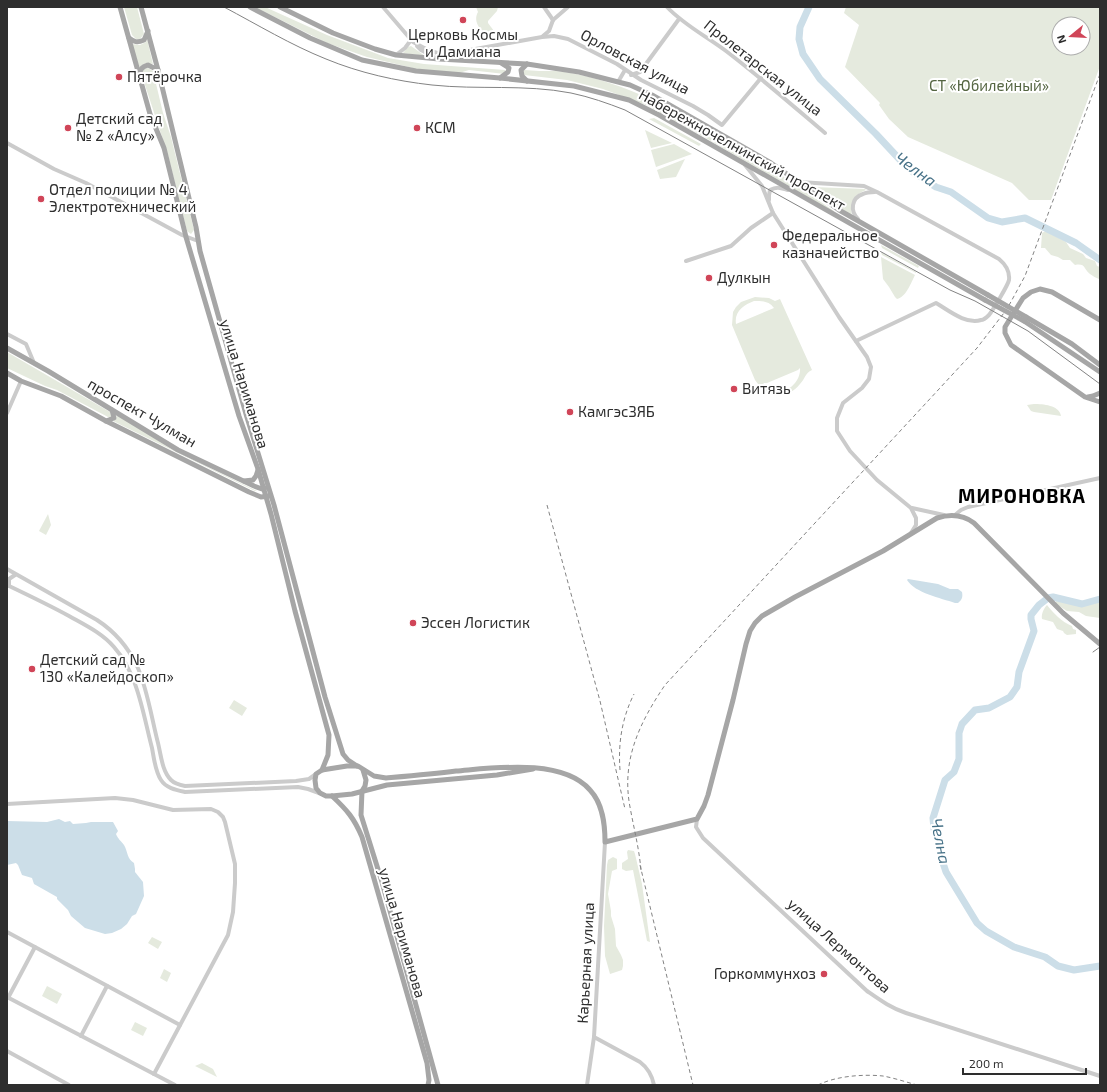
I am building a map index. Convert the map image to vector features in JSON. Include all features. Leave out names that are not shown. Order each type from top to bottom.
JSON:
[{"type":"main road","name":"улица Нариманова","points":[[120,7],[150,114],[164,148],[186,237],[239,416],[269,496],[339,745],[343,754],[348,760],[360,768],[366,780],[362,791],[361,815],[382,882],[438,1085]]},
{"type":"main road","name":"улица Нариманова","points":[[141,7],[158,70],[196,227],[198,241],[266,488]]},
{"type":"main road","name":"Набережночелнинский проспект","points":[[250,7],[310,38],[362,60],[416,71],[574,86],[629,100],[659,115],[791,190],[1072,344],[1100,364]]},
{"type":"main road","name":"Набережночелнинский проспект","points":[[280,7],[333,33],[375,49],[396,55],[527,64],[579,72],[630,85],[658,99],[771,163],[839,210],[986,297]]},
{"type":"main road","points":[[129,38],[134,42],[144,40],[148,31]]},
{"type":"main road","points":[[500,78],[508,72],[509,68],[501,62]]},
{"type":"main road","points":[[527,64],[520,70],[522,76],[527,81]]},
{"type":"main road","points":[[139,76],[140,70],[148,65],[158,70]]},
{"type":"main road","points":[[1100,320],[1052,292],[1040,289],[1031,292],[1023,298],[1005,327],[1005,333],[1011,345],[1085,397],[1100,402]]},
{"type":"main road","name":"Набережночелнинский проспект","points":[[1025,319],[1099,371]]},
{"type":"main road","name":"проспект Чулман","points":[[7,348],[178,450],[258,488],[266,488]]},
{"type":"main road","points":[[1099,371],[1100,376]]},
{"type":"main road","name":"проспект Чулман","points":[[7,373],[21,381],[61,396],[106,421],[249,492],[261,497],[269,496]]},
{"type":"main road","points":[[1085,397],[1093,396],[1100,392]]},
{"type":"main road","points":[[106,421],[114,418],[112,410]]},
{"type":"main road","points":[[239,416],[244,418],[246,414]]},
{"type":"main road","points":[[244,481],[253,480],[258,469]]},
{"type":"main road","name":"улица Нариманова","points":[[269,496],[329,735],[328,754],[322,770]]},
{"type":"main road","points":[[533,769],[497,775],[388,785],[352,794],[332,796],[326,796],[320,793],[315,784],[316,774],[322,770],[347,766],[360,768],[374,776],[386,778],[513,766],[552,770],[582,783],[590,790],[598,803],[602,815],[605,842],[697,819],[708,795],[746,644],[754,623],[762,616],[795,597],[882,551],[936,518],[945,515],[965,517],[974,523],[1040,588],[1063,613],[1100,644]]},
{"type":"main road","name":"улица Нариманова","points":[[332,796],[347,810],[356,822],[362,837],[427,1063],[429,1080],[428,1085]]},
{"type":"street","name":"Орловская улица","points":[[384,7],[412,41],[437,53],[453,53],[542,36],[554,36],[568,39],[617,64],[631,75],[693,106],[722,126],[761,78]]},
{"type":"street","points":[[544,7],[553,20]]},
{"type":"street","points":[[542,36],[549,31],[553,20],[568,7]]},
{"type":"street","name":"Пролетарская улица","points":[[667,7],[679,19],[705,35],[761,78],[825,133]]},
{"type":"street","points":[[631,75],[640,72],[679,19]]},
{"type":"street","points":[[396,55],[412,41],[421,50],[439,59]]},
{"type":"street","points":[[618,82],[625,70]]},
{"type":"street","points":[[7,143],[54,169],[92,186],[186,237],[198,241]]},
{"type":"street","points":[[745,164],[762,186],[773,213],[867,357],[870,367],[869,379],[862,388],[843,403],[837,418],[837,431],[850,451],[877,480],[911,508],[916,518],[916,525],[911,533]]},
{"type":"street","points":[[798,182],[864,186],[878,192],[999,259],[1005,264],[1008,272],[1009,281],[988,317],[981,321],[972,321],[962,318],[936,303],[856,341]]},
{"type":"street","points":[[770,204],[770,190],[776,187],[791,190]]},
{"type":"street","points":[[864,225],[854,215],[852,207],[855,200],[861,194],[878,192]]},
{"type":"street","points":[[686,261],[731,246],[751,228],[773,213]]},
{"type":"street","points":[[7,334],[26,344],[34,363]]},
{"type":"street","points":[[7,413],[21,381]]},
{"type":"street","points":[[955,516],[961,510],[968,507],[1100,478]]},
{"type":"street","points":[[911,508],[945,515]]},
{"type":"street","points":[[7,569],[15,575],[108,627],[126,647],[138,667],[163,766],[172,781],[185,786],[300,781],[309,779],[316,774]]},
{"type":"street","points":[[15,575],[9,579],[8,586],[25,593],[89,627],[106,638],[114,646],[126,663],[132,677],[139,698],[157,770],[165,785],[174,790],[185,792],[298,787],[320,793]]},
{"type":"street","points":[[7,804],[115,798],[133,800],[173,810],[211,809],[218,812],[223,817],[228,830],[234,858],[235,877],[231,925],[220,951],[154,1074]]},
{"type":"street","name":"улица Лермонтова","points":[[697,819],[696,827],[703,838],[867,991],[880,1000],[893,1008],[906,1013],[1100,1076]]},
{"type":"street","name":"Карьерная улица","points":[[587,1085],[594,1037],[605,842]]},
{"type":"street","points":[[7,932],[180,1025]]},
{"type":"street","points":[[35,947],[8,997],[175,1085]]},
{"type":"street","points":[[81,1036],[107,986]]},
{"type":"street","points":[[594,1037],[646,1066],[651,1073],[654,1085]]},
{"type":"street","points":[[7,1052],[69,1085]]},
{"type":"green space","points":[[124,7],[137,7],[144,34],[140,39],[136,39],[132,35]]},
{"type":"green space","points":[[255,7],[265,7],[327,35],[388,58],[424,64],[505,70],[506,72],[505,74],[469,70],[459,73],[417,69],[367,57],[327,43]]},
{"type":"green space","points":[[476,7],[498,7],[497,11],[488,21],[494,31],[493,34],[485,32],[477,24],[476,16],[478,12]]},
{"type":"green space","name":"СТ «Юбилейный»","points":[[846,7],[1100,7],[1100,66],[1051,200],[1029,200],[1012,183],[908,137],[889,119],[879,105],[880,103],[845,67],[859,25],[844,13]]},
{"type":"green space","points":[[147,39],[153,64],[146,63],[139,67],[132,44],[140,45],[146,42]]},
{"type":"green space","points":[[411,46],[425,56],[403,53],[408,47]]},
{"type":"green space","points":[[148,68],[153,71],[163,113],[171,137],[194,230],[191,234],[187,231],[168,155],[142,76],[144,69]]},
{"type":"green space","points":[[524,70],[555,71],[578,74],[627,89],[648,98],[768,166],[834,212],[646,105],[603,89],[567,80],[524,75],[522,72]]},
{"type":"green space","points":[[654,118],[701,144],[699,146],[649,119]]},
{"type":"green space","points":[[645,130],[672,143],[651,148]]},
{"type":"green space","points":[[674,144],[692,154],[656,167],[651,150]]},
{"type":"green space","points":[[685,159],[676,177],[660,179],[657,170]]},
{"type":"green space","points":[[813,187],[866,190],[858,194],[853,200],[851,207],[852,216]]},
{"type":"green space","points":[[1046,231],[1066,242],[1070,248],[1083,254],[1086,258],[1095,261],[1097,266],[1100,267],[1100,279],[1090,274],[1083,266],[1075,265],[1070,260],[1063,260],[1051,255],[1045,248],[1041,248],[1042,233]]},
{"type":"green space","points":[[881,245],[919,266],[918,268],[882,248]]},
{"type":"green space","points":[[881,252],[916,272],[916,273],[882,255]]},
{"type":"green space","points":[[881,257],[915,275],[908,289],[900,298],[897,299],[895,297],[883,279]]},
{"type":"green space","points":[[755,297],[769,298],[775,301],[780,299],[812,370],[795,389],[789,393],[777,395],[771,393],[760,386],[755,380],[732,325],[733,312],[741,302]],"holes":[[[754,301],[763,301],[774,308],[736,324],[737,315],[740,309]],[[800,368],[797,380],[791,387],[783,391],[776,391],[763,383],[767,383]]]},
{"type":"green space","points":[[7,352],[110,412],[111,417],[108,417],[57,390],[7,368]]},
{"type":"green space","points":[[1034,404],[1054,407],[1060,412],[1061,416],[1031,411],[1027,405]]},
{"type":"green space","points":[[117,414],[171,449],[257,491],[113,421],[116,419]]},
{"type":"green space","points":[[48,514],[51,525],[46,535],[39,531]]},
{"type":"green space","points":[[1056,601],[1081,606],[1100,602],[1100,618],[1086,616],[1079,612],[1067,611],[1056,604]]},
{"type":"green space","points":[[1047,605],[1058,617],[1076,630],[1076,634],[1067,635],[1063,631],[1057,629],[1053,622],[1042,619],[1043,611]]},
{"type":"green space","points":[[234,700],[247,708],[242,716],[229,708]]},
{"type":"green space","points":[[628,850],[634,851],[635,854],[642,884],[650,942],[647,941],[633,870],[626,871],[622,869],[622,863],[628,859]]},
{"type":"green space","points":[[613,857],[617,859],[617,869],[612,871],[608,894],[611,916],[615,929],[616,946],[623,960],[623,966],[622,970],[610,974],[605,956],[604,926],[607,865],[608,860]]},
{"type":"green space","points":[[152,937],[162,942],[158,949],[148,943]]},
{"type":"green space","points":[[164,969],[171,973],[167,982],[160,978]]},
{"type":"green space","points":[[47,986],[62,994],[57,1004],[42,996]]},
{"type":"green space","points":[[135,1022],[147,1028],[143,1036],[131,1030]]},
{"type":"green space","points":[[202,1063],[213,1069],[217,1077],[195,1066]]},
{"type":"water","points":[[907,580],[938,584],[950,589],[958,589],[962,592],[962,598],[958,603],[955,603],[922,592],[911,585]]},
{"type":"water","points":[[59,819],[65,822],[70,821],[73,824],[113,822],[118,831],[116,834],[117,836],[124,845],[130,859],[134,863],[135,872],[143,882],[144,896],[136,914],[132,916],[127,924],[121,929],[105,934],[85,928],[71,916],[57,897],[34,884],[32,878],[22,875],[16,863],[7,865],[7,821],[47,822]]},
{"type":"waterway","name":"Челна","points":[[809,7],[800,27],[799,39],[803,54],[820,79],[913,172],[936,187],[951,192],[988,218],[1002,222],[1025,218],[1076,243],[1100,260]]},
{"type":"waterway","name":"Челна","points":[[1100,599],[1082,604],[1053,597],[1048,598],[1039,605],[1031,615],[1034,631],[1019,672],[1017,687],[1010,697],[989,708],[975,710],[962,724],[959,733],[959,759],[954,772],[945,780],[933,818],[934,829],[939,839],[942,860],[946,872],[977,923],[986,931],[1014,947],[1045,957],[1058,966],[1074,970],[1100,966]]},
{"type":"tram line","points":[[224,7],[287,41],[313,53],[339,64],[378,76],[432,85],[554,90],[585,96],[625,110],[950,290],[975,301],[1028,331],[1100,384]]},
{"type":"tram line","points":[[1093,652],[1100,647]]},
{"type":"railway","points":[[641,870],[630,807],[628,773],[635,742],[656,699],[665,685],[977,348],[1007,309],[1025,276],[1100,74]]},
{"type":"railway","points":[[547,505],[600,701],[625,809]]},
{"type":"railway","points":[[620,770],[620,740],[626,712],[634,694]]},
{"type":"railway","points":[[640,865],[693,1085]]},
{"type":"railway","points":[[818,1085],[850,1076],[867,1075],[883,1076],[917,1085]]},
{"type":"place","name":"Церковь Космы и Дамиана","points":[[463,20]]},
{"type":"place","name":"Пятёрочка","points":[[119,77]]},
{"type":"place","name":"Детский сад № 2 «Алсу»","points":[[68,128]]},
{"type":"place","name":"КСМ","points":[[417,128]]},
{"type":"place","name":"Отдел полиции № 4 Электротехнический","points":[[41,199]]},
{"type":"place","name":"Федеральное казначейство","points":[[774,245]]},
{"type":"place","name":"Дулкын","points":[[709,278]]},
{"type":"place","name":"Витязь","points":[[734,389]]},
{"type":"place","name":"КамгэсЗЯБ","points":[[570,412]]},
{"type":"place","name":"Эссен Логистик","points":[[413,623]]},
{"type":"place","name":"Детский сад № 130 «Калейдоскоп»","points":[[32,669]]},
{"type":"place","name":"Горкоммунхоз","points":[[824,974]]},
{"type":"district","name":"МИРОНОВКА","points":[[1022,496]]}]
